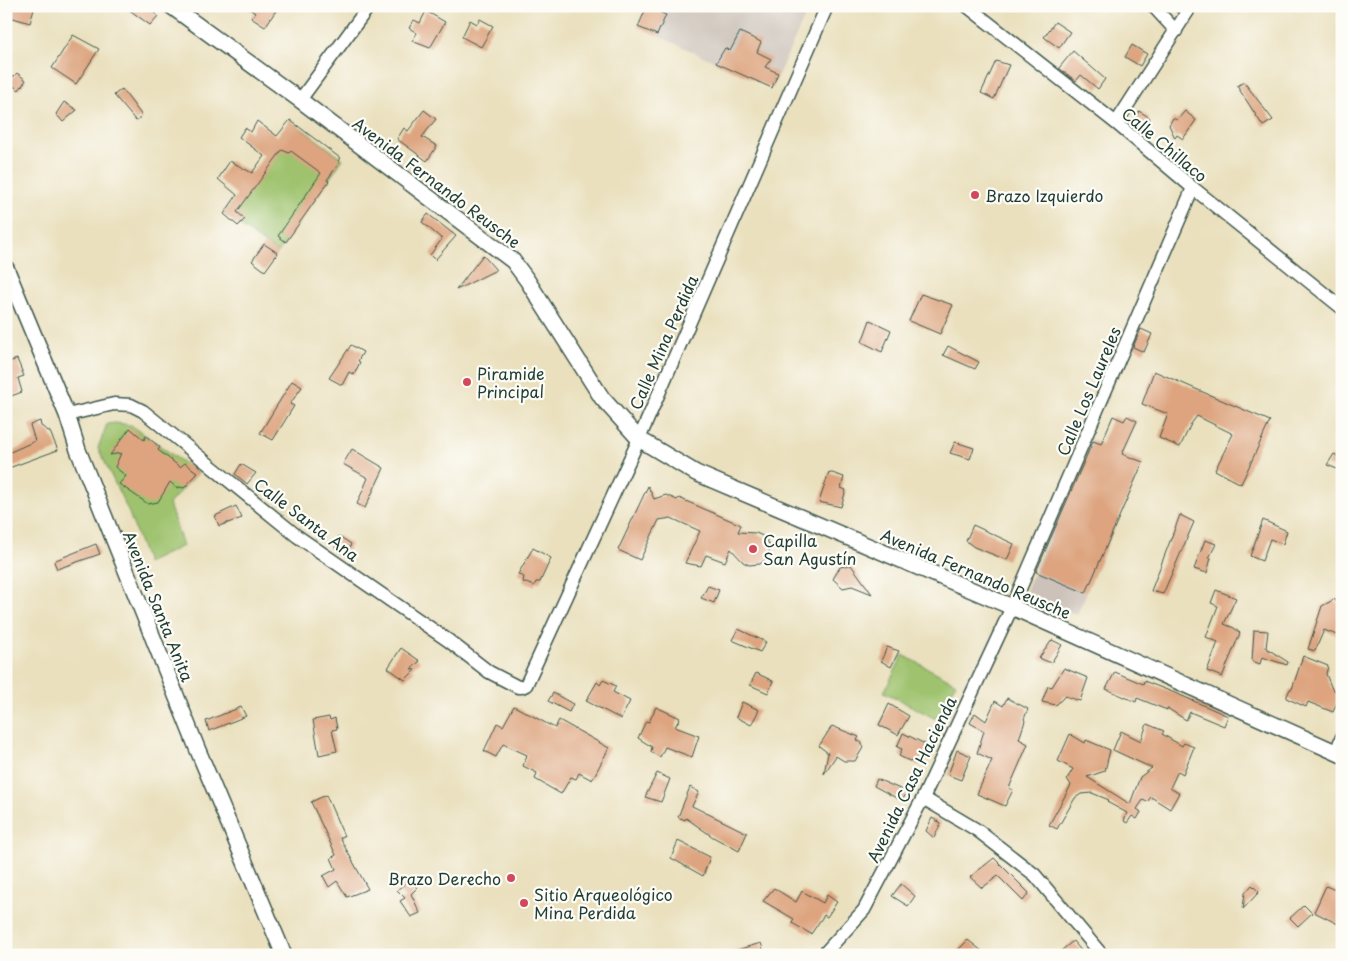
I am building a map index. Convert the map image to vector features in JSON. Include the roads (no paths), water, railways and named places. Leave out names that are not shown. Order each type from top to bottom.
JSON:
[{"type":"street","name":"Avenida Fernando Reusche","points":[[171,6],[300,100],[512,262],[527,280],[602,398],[639,439],[696,473],[1012,607],[1339,753]]},
{"type":"street","points":[[300,100],[368,6]]},
{"type":"street","name":"Calle Mina Perdida","points":[[522,687],[526,685],[639,439],[827,6]]},
{"type":"street","name":"Calle Chillaco","points":[[967,6],[1116,124],[1342,308]]},
{"type":"street","points":[[1153,6],[1176,30]]},
{"type":"street","points":[[1116,124],[1176,30],[1186,8]]},
{"type":"street","name":"Calle Los Laureles","points":[[1012,607],[1193,188]]},
{"type":"street","name":"Avenida Santa Anita","points":[[6,268],[67,415],[82,459],[194,739],[284,955]]},
{"type":"street","name":"Calle Santa Ana","points":[[67,415],[114,404],[131,405],[142,411],[297,536],[448,641],[489,672],[518,687],[522,687]]},
{"type":"street","name":"Avenida Casa Hacienda","points":[[823,955],[864,910],[923,798],[1012,607]]},
{"type":"street","points":[[1339,753],[1342,737]]},
{"type":"street","points":[[923,798],[977,830],[1035,875],[1102,955]]},
{"type":"place","name":"Brazo Izquierdo","points":[[975,195]]},
{"type":"place","name":"Piramide Principal","points":[[467,382]]},
{"type":"place","name":"Capilla San Agustín","points":[[753,549]]},
{"type":"place","name":"Brazo Derecho","points":[[511,878]]},
{"type":"place","name":"Sitio Arqueológico Mina Perdida","points":[[524,903]]}]
